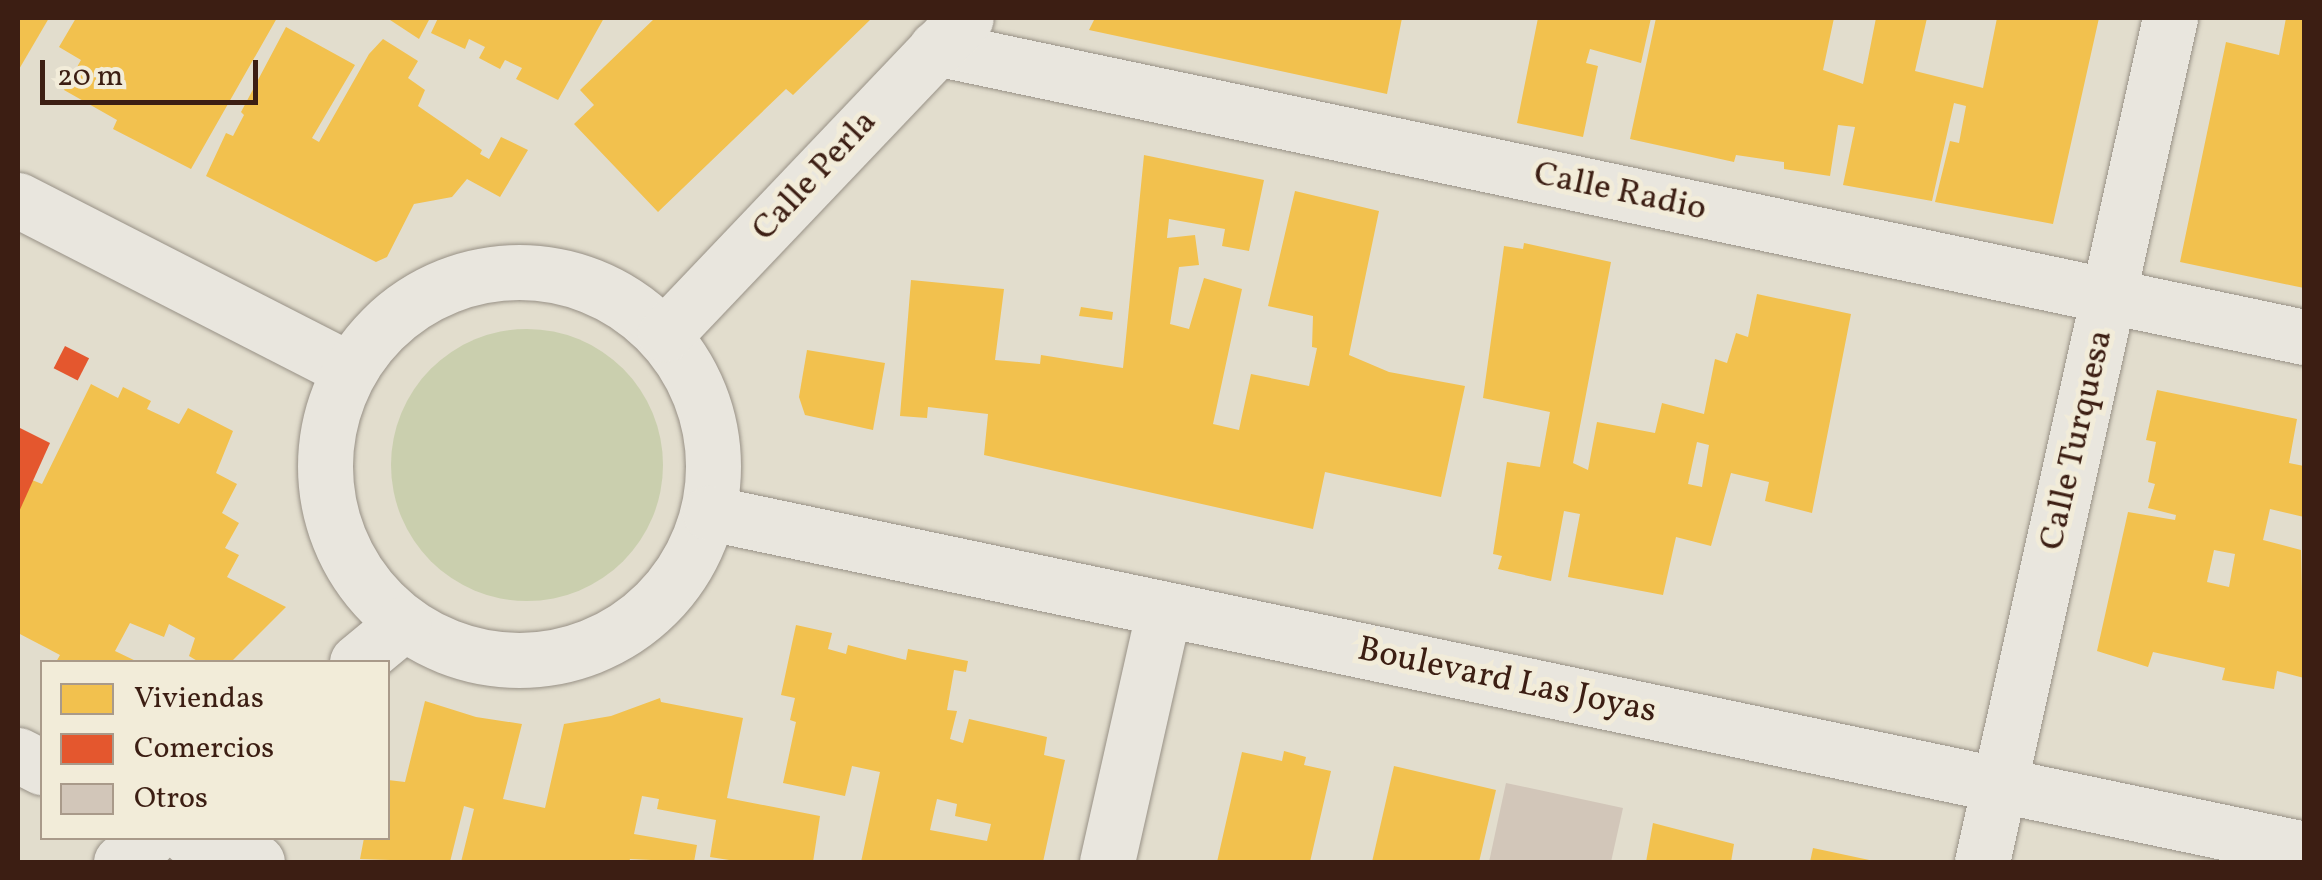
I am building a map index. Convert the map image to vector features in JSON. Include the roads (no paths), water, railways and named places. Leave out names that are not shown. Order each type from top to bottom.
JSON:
[{"type":"street","name":"Calle Turquesa","points":[[1982,862],[2170,18]]},
{"type":"street","name":"Calle Radio","points":[[951,33],[2109,296],[2304,336]]},
{"type":"street","name":"Calle Perla","points":[[665,334],[951,33]]},
{"type":"street","points":[[18,200],[348,369]]},
{"type":"street","points":[[492,272],[580,279],[665,334],[688,364],[708,411],[716,462],[710,513],[684,571],[642,619],[585,650],[523,661],[460,652],[402,624],[354,572],[326,507],[324,436],[348,369],[409,303],[492,272]]},
{"type":"street","name":"Boulevard Las Joyas","points":[[710,513],[2304,848]]},
{"type":"street","points":[[1108,862],[1164,609]]},
{"type":"street","points":[[359,660],[402,624]]},
{"type":"street","points":[[121,862],[148,840]]},
{"type":"street","points":[[195,840],[256,862]]}]
